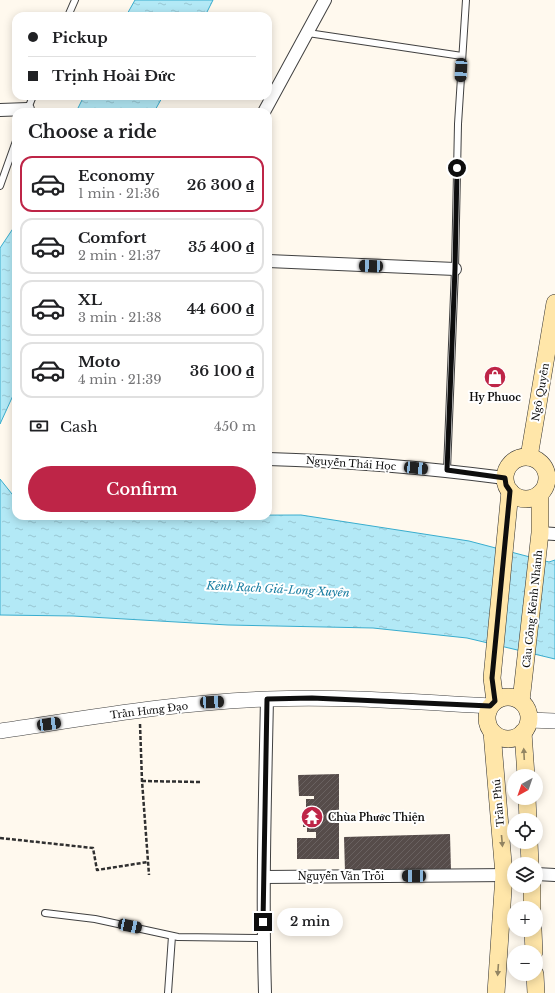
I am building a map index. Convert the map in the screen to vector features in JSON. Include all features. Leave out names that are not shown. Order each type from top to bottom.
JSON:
[{"type":"main road","name":"Ngô Quyền","points":[[529,457],[555,303]]},
{"type":"main road","points":[[493,704],[492,678],[508,511],[508,484],[506,471],[515,460],[529,457],[541,463],[547,475],[547,482],[544,488],[540,494],[534,497],[521,498],[515,496],[508,484]]},
{"type":"main road","points":[[540,494],[547,534]]},
{"type":"main road","name":"Cầu Cống Kênh Nhánh","points":[[521,701],[547,534]]},
{"type":"main road","points":[[526,726],[518,736],[511,739],[498,736],[492,732],[489,726],[487,720],[488,712],[493,704],[501,698],[508,697],[521,701],[526,707],[528,713],[526,726],[526,769]]},
{"type":"main road","name":"Trần Phú","points":[[492,732],[507,858]]},
{"type":"main road","name":"Trần Phú","points":[[496,993],[507,893]]},
{"type":"main road","points":[[535,981],[536,993]]},
{"type":"street","points":[[272,98],[325,0]]},
{"type":"street","points":[[0,110],[12,110]]},
{"type":"street","points":[[272,261],[455,269]]},
{"type":"street","name":"Nguyễn Thái Học","points":[[272,459],[323,461],[447,470],[508,484]]},
{"type":"street","name":"Trần Hưng Đạo","points":[[0,731],[212,702],[312,698],[493,704]]},
{"type":"street","points":[[265,993],[263,938],[267,699]]},
{"type":"street","points":[[526,726],[555,721]]},
{"type":"street","points":[[543,874],[555,875]]},
{"type":"street","name":"Nguyễn Văn Trỗi","points":[[264,877],[507,875]]},
{"type":"lane","points":[[70,12],[75,0]]},
{"type":"lane","points":[[447,470],[455,269],[458,124],[466,0]]},
{"type":"lane","points":[[308,33],[462,56]]},
{"type":"lane","points":[[0,186],[12,152]]},
{"type":"lane","points":[[45,913],[95,919],[178,937],[263,938]]},
{"type":"lane","points":[[168,993],[172,936]]},
{"type":"path","points":[[140,711],[142,781],[149,875]]},
{"type":"path","points":[[142,781],[200,782]]},
{"type":"path","points":[[0,838],[93,848],[97,870],[148,862]]},
{"type":"water","points":[[135,0],[213,0],[207,12],[128,12]]},
{"type":"water","points":[[82,100],[161,100],[156,108],[78,108]]},
{"type":"water","points":[[12,230],[12,398],[0,424],[0,248]]},
{"type":"water","name":"Kênh Rạch Giá-Long Xuyên","points":[[0,479],[12,494],[12,520],[272,520],[272,515],[301,515],[469,541],[549,562],[555,560],[555,659],[467,638],[373,628],[228,625],[73,616],[0,615]]},
{"type":"building","name":"Chùa Phước Thiện","points":[[339,774],[339,859],[297,859],[297,838],[316,838],[316,832],[307,832],[307,827],[303,827],[303,812],[306,812],[306,799],[314,799],[314,796],[299,796],[298,775]]},
{"type":"building","points":[[450,834],[451,871],[434,872],[434,869],[345,872],[344,837]]},
{"type":"place","name":"Hy Phuoc","points":[[495,377]]},
{"type":"place","name":"Chùa Phước Thiện","points":[[312,817]]},
{"type":"route","points":[[263,922],[267,699],[312,698],[490,706],[495,701],[492,678],[510,491],[506,485],[505,478],[447,470],[455,269],[457,168]]}]
